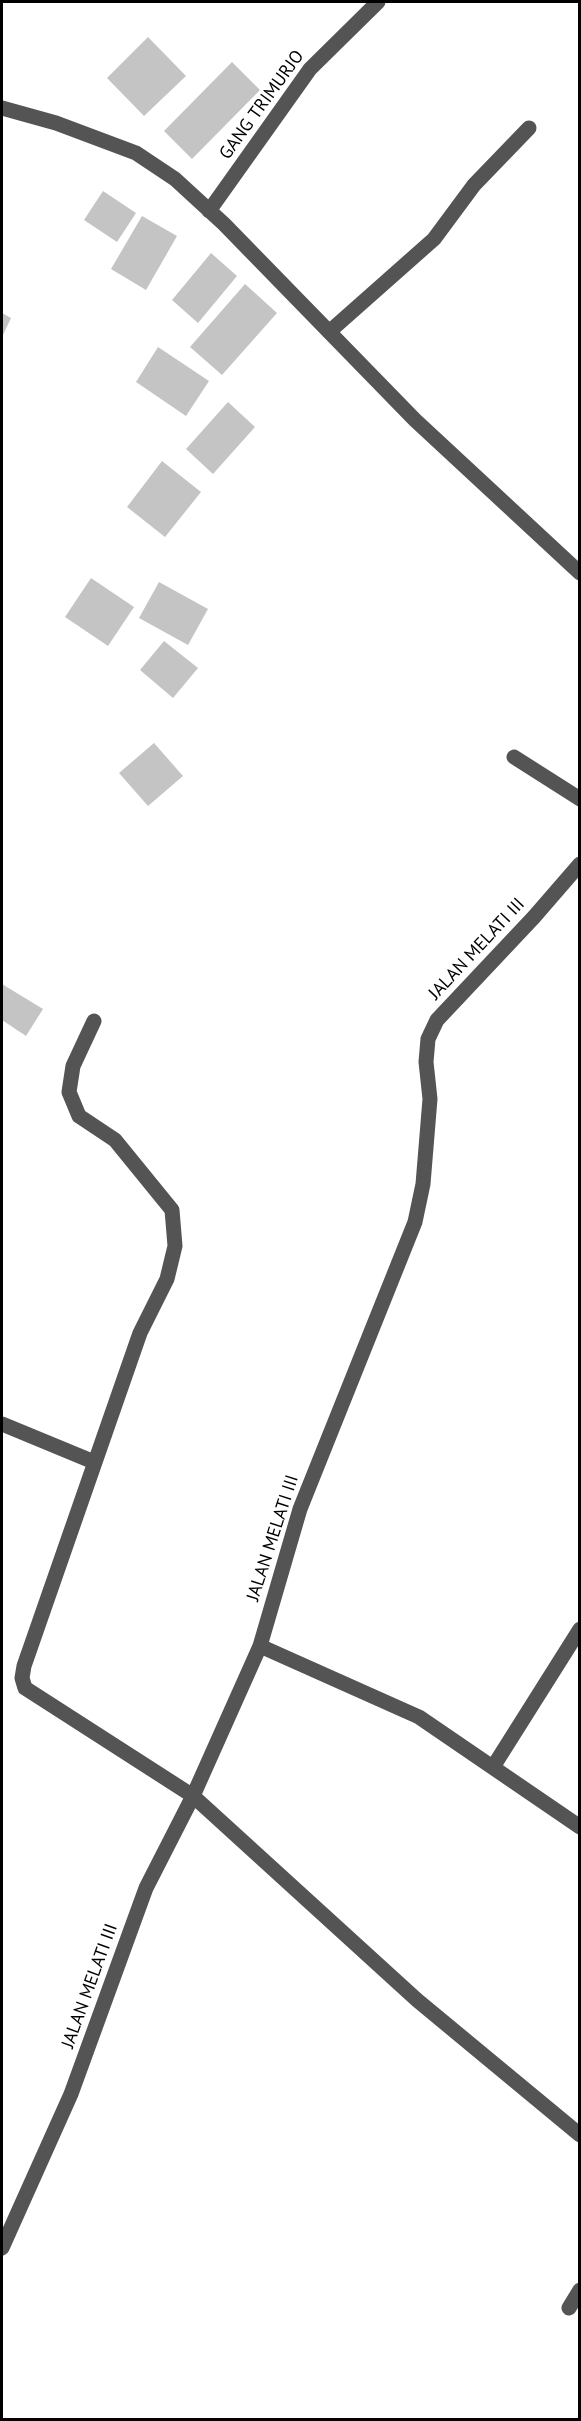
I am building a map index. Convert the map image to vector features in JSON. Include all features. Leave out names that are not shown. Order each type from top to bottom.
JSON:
[{"type":"street","name":"GANG TRIMURJO","points":[[209,211],[310,69],[378,2]]},
{"type":"street","points":[[3,109],[56,123],[136,153],[175,179],[415,420],[579,573]]},
{"type":"street","points":[[329,332],[434,239],[474,185],[529,128]]},
{"type":"street","points":[[514,757],[579,799]]},
{"type":"street","name":"JALAN MELATI III","points":[[2,2248],[71,2094],[146,1888],[193,1796],[260,1646],[300,1509],[415,1222],[423,1184],[430,1099],[426,1062],[428,1039],[436,1020],[534,917],[579,864]]},
{"type":"street","points":[[94,1021],[73,1066],[69,1092],[79,1116],[115,1140],[172,1210],[175,1246],[167,1279],[140,1333],[94,1462],[22,1678],[25,1688],[193,1796],[417,2000],[579,2135]]},
{"type":"street","points":[[2,1424],[94,1462]]},
{"type":"street","points":[[493,1767],[579,1629]]},
{"type":"street","points":[[260,1646],[419,1717],[579,1827]]},
{"type":"street","points":[[569,2308],[579,2290]]},
{"type":"building","points":[[148,37],[186,76],[144,116],[107,78]]},
{"type":"building","points":[[232,62],[260,90],[192,159],[164,131]]},
{"type":"building","points":[[103,191],[136,213],[117,242],[84,220]]},
{"type":"building","points":[[142,216],[177,236],[146,290],[111,269]]},
{"type":"building","points":[[211,253],[237,276],[198,323],[172,300]]},
{"type":"building","points":[[245,284],[277,313],[222,375],[190,347]]},
{"type":"building","points":[[2,313],[11,318],[2,337]]},
{"type":"building","points":[[158,347],[209,381],[186,416],[136,382]]},
{"type":"building","points":[[228,402],[255,427],[213,474],[186,449]]},
{"type":"building","points":[[162,461],[201,492],[165,537],[127,507]]},
{"type":"building","points":[[91,578],[134,607],[108,646],[65,617]]},
{"type":"building","points":[[159,582],[208,609],[188,645],[139,618]]},
{"type":"building","points":[[164,641],[198,668],[173,698],[140,670]]},
{"type":"building","points":[[154,743],[183,776],[148,806],[119,773]]},
{"type":"building","points":[[2,984],[43,1009],[26,1036],[2,1020]]}]
